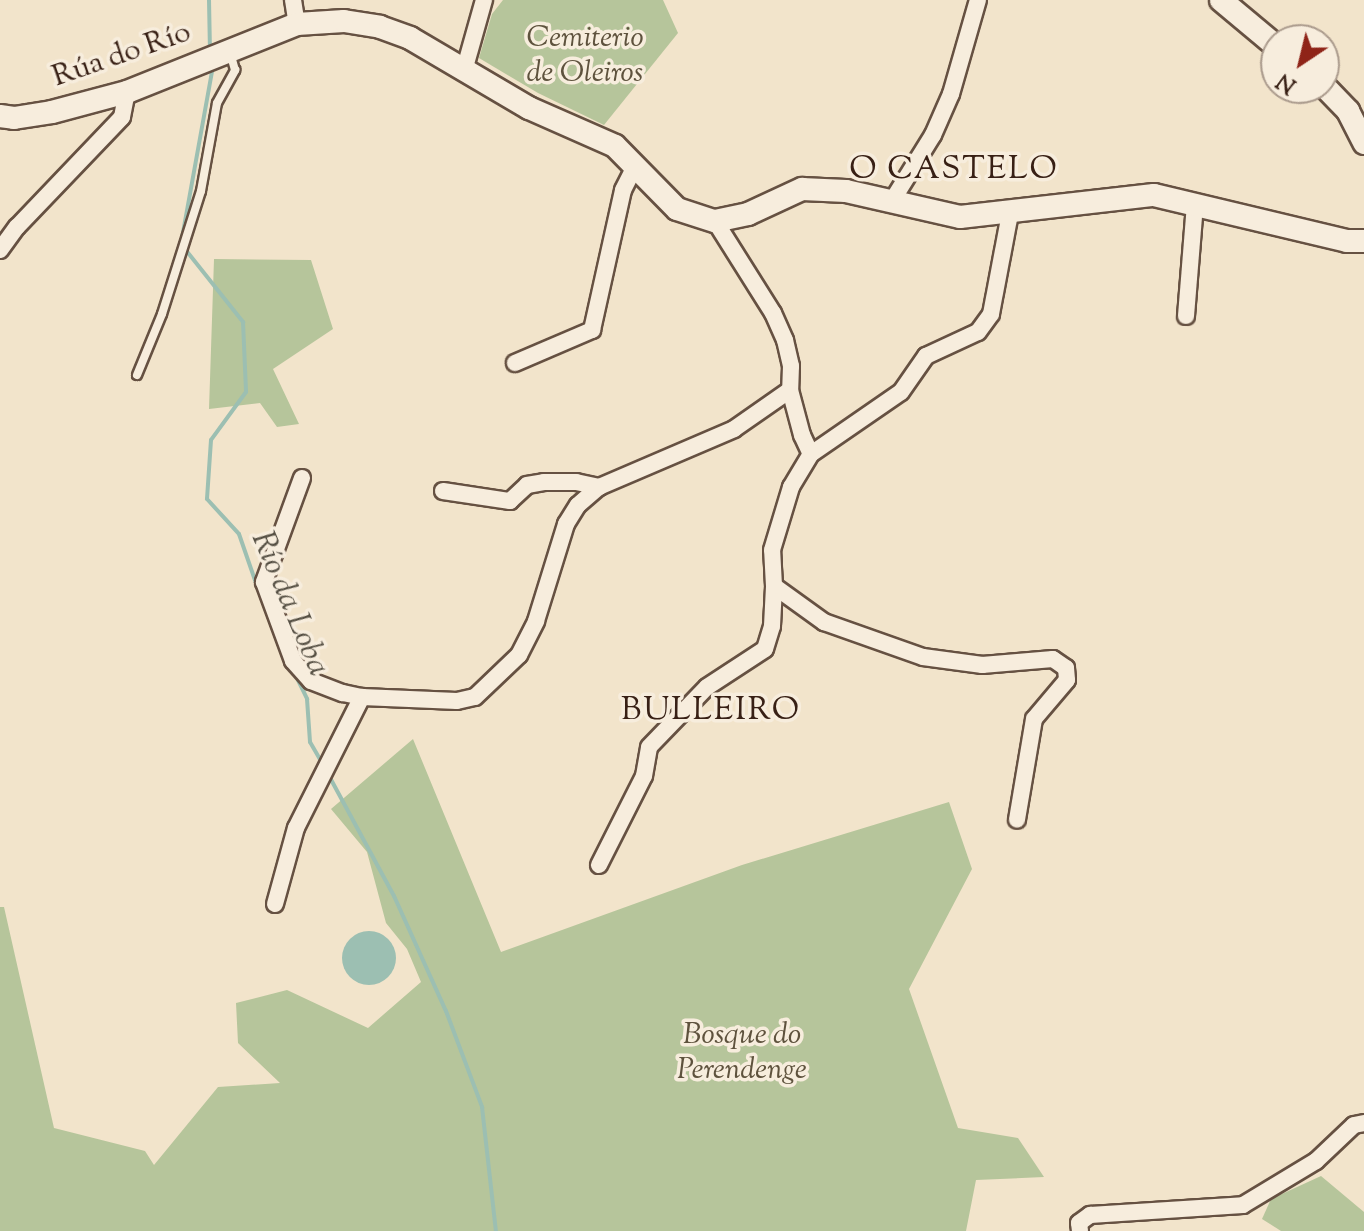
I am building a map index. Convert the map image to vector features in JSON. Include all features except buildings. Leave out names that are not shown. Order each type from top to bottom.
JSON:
[{"type":"street","points":[[293,0],[297,24]]},
{"type":"street","points":[[464,71],[484,0]]},
{"type":"street","points":[[892,201],[933,135],[951,94],[978,0]]},
{"type":"street","points":[[1221,0],[1260,33]]},
{"type":"street","name":"Rúa do Río","points":[[0,116],[14,118],[52,112],[127,92],[297,24],[344,21],[380,27],[410,38],[529,108],[615,146],[677,209],[715,221]]},
{"type":"street","points":[[1,247],[122,117],[127,92]]},
{"type":"street","points":[[1340,103],[1348,111],[1364,143]]},
{"type":"street","points":[[515,363],[592,330],[623,190],[635,166]]},
{"type":"street","points":[[811,454],[802,435],[790,390],[791,366],[785,340],[773,313],[715,221],[748,214],[802,189],[846,191],[960,217],[1154,195],[1347,241],[1364,241]]},
{"type":"street","points":[[1186,316],[1195,205]]},
{"type":"street","points":[[599,865],[644,776],[649,747],[707,687],[765,649],[772,626],[772,550],[791,487],[811,454],[901,392],[926,356],[978,332],[991,314],[1010,213]]},
{"type":"street","points":[[302,478],[264,582],[293,661],[311,681],[362,697],[457,701],[475,697],[519,655],[536,621],[566,524],[578,505],[599,487],[734,429],[790,390]]},
{"type":"street","points":[[443,491],[510,501],[527,485],[544,482],[576,482],[599,487]]},
{"type":"street","points":[[774,586],[824,622],[923,657],[982,665],[1053,659],[1066,668],[1067,680],[1034,719],[1017,820]]},
{"type":"street","points":[[275,904],[296,828],[362,697]]},
{"type":"street","points":[[1080,1231],[1079,1223],[1090,1215],[1243,1205],[1316,1161],[1354,1125],[1364,1123]]},
{"type":"lane","points":[[137,375],[162,314],[201,191],[217,103],[235,70],[229,50]]},
{"type":"green space","name":"Cemiterio de Oleiros","points":[[503,0],[663,0],[678,33],[604,125],[538,93],[479,58],[492,14]]},
{"type":"green space","points":[[214,259],[311,260],[333,329],[273,369],[299,424],[277,427],[260,403],[209,409]]},
{"type":"green space","name":"Bosque do Perendenge","points":[[413,739],[501,952],[742,865],[949,802],[972,869],[909,989],[958,1128],[1018,1138],[1044,1177],[976,1180],[966,1231],[0,1231],[0,907],[4,907],[54,1128],[145,1151],[154,1165],[218,1087],[280,1083],[238,1043],[236,1003],[287,990],[368,1028],[421,982],[407,949],[386,923],[367,852],[331,809]]},
{"type":"green space","points":[[1321,1176],[1364,1212],[1364,1231],[1281,1231],[1262,1219],[1271,1199]]},
{"type":"shaded area","points":[[369,931],[388,939],[396,958],[388,977],[369,985],[350,977],[342,958],[350,939]]},
{"type":"waterway","name":"Río da Loba","points":[[209,0],[210,50]]},
{"type":"waterway","name":"Río da Loba","points":[[213,66],[181,244],[243,322],[246,392],[211,440],[207,499],[239,534],[258,589]]},
{"type":"waterway","name":"Río da Loba","points":[[295,674],[307,699],[310,742],[322,763]]},
{"type":"waterway","name":"Río da Loba","points":[[328,774],[394,896],[446,1011],[482,1107],[496,1231]]},
{"type":"district","name":"O CASTELO","points":[[954,170]]},
{"type":"district","name":"BULLEIRO","points":[[711,711]]}]
